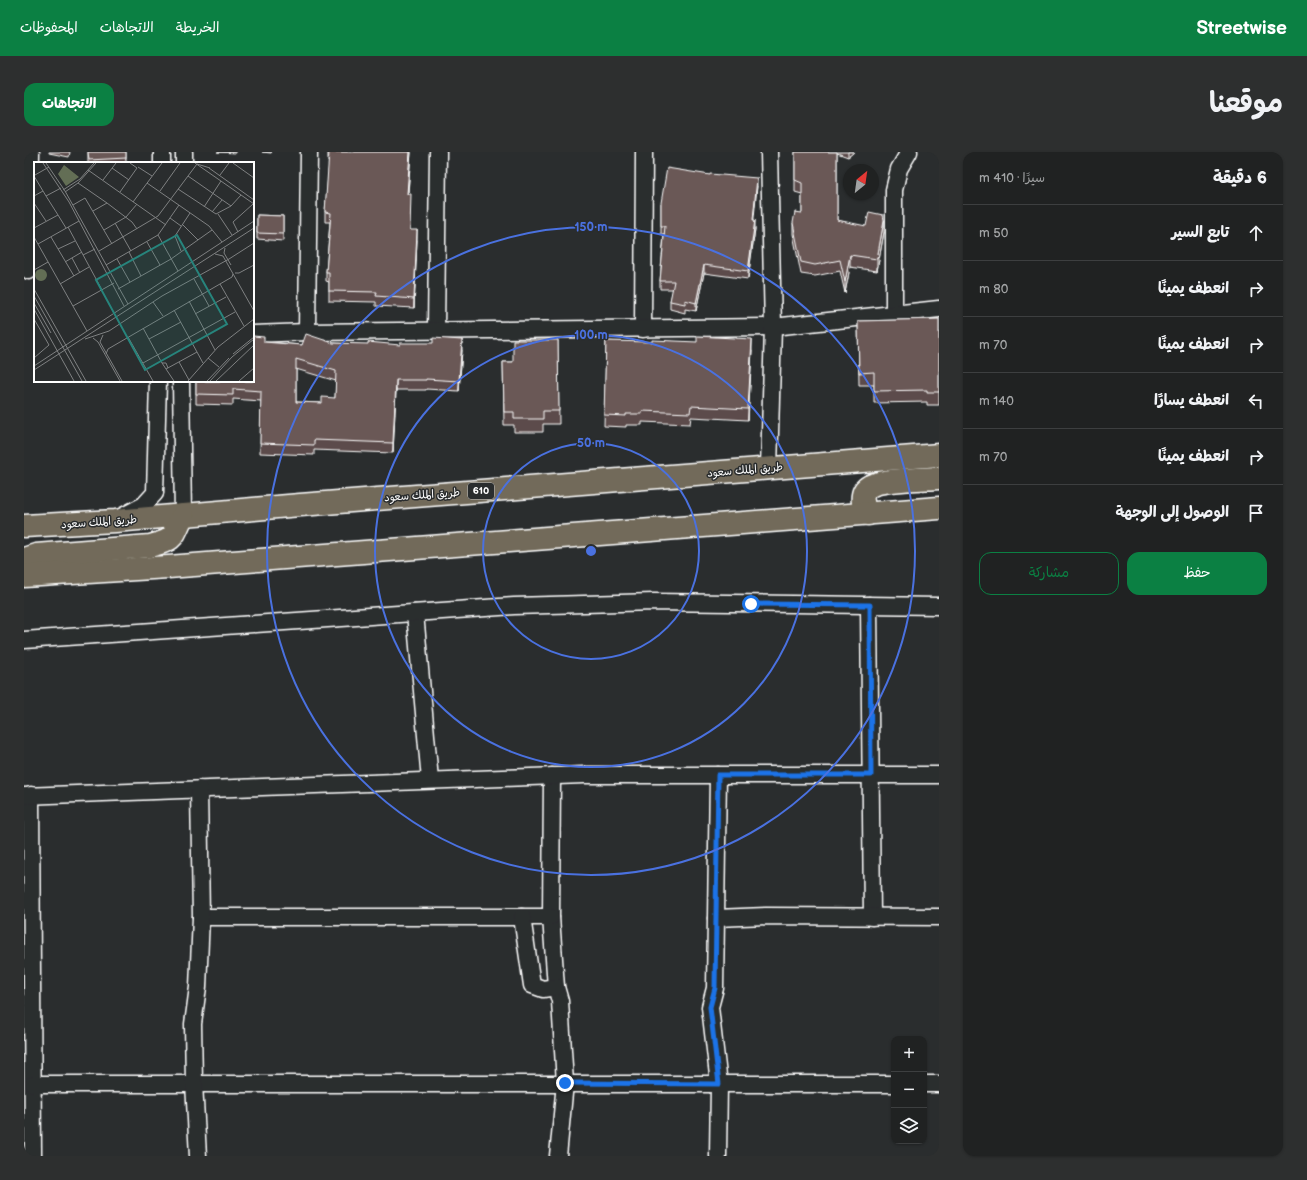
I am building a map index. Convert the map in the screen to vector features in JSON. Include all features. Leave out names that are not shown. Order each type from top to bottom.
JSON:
[{"type":"main road","name":"طريق الملك سعود","points":[[24,526],[115,521],[939,455]]},
{"type":"main road","points":[[868,514],[863,507],[862,500],[864,492],[869,486],[901,480],[939,478]]},
{"type":"main road","points":[[24,576],[168,567],[939,508]]},
{"type":"main road","points":[[24,559],[44,554],[150,546],[166,542],[175,535],[183,515]]},
{"type":"street","points":[[29,271],[31,152]]},
{"type":"street","points":[[307,332],[309,152]]},
{"type":"street","points":[[436,331],[438,152]]},
{"type":"street","points":[[643,329],[644,152]]},
{"type":"street","points":[[769,152],[773,327],[769,468]]},
{"type":"street","points":[[894,314],[894,190],[899,169],[909,152]]},
{"type":"street","points":[[254,334],[307,332],[773,327],[939,309]]},
{"type":"street","points":[[115,521],[144,504],[156,492],[158,382]]},
{"type":"street","points":[[181,382],[183,515]]},
{"type":"street","points":[[24,640],[514,606],[654,602],[939,606]]},
{"type":"street","points":[[870,605],[872,917]]},
{"type":"street","points":[[415,613],[430,780]]},
{"type":"street","points":[[718,775],[715,988],[710,1007],[719,1084],[718,1156]]},
{"type":"street","points":[[33,1156],[27,795],[552,776],[939,775]]},
{"type":"street","points":[[552,776],[551,917],[556,987],[560,1000],[565,1083],[558,1156]]},
{"type":"street","points":[[198,1156],[194,1083],[193,1024],[198,987],[201,917],[199,789]]},
{"type":"street","points":[[716,918],[766,916],[939,917]]},
{"type":"street","points":[[201,917],[551,917]]},
{"type":"street","points":[[522,917],[532,985],[543,988],[556,987]]},
{"type":"street","points":[[33,1084],[891,1084]]},
{"type":"street","points":[[927,1084],[939,1084]]},
{"type":"building","points":[[88,152],[126,152],[126,158],[89,160]]},
{"type":"building","points":[[329,152],[410,152],[407,194],[411,194],[410,230],[417,230],[414,299],[376,296],[377,292],[329,291],[329,272],[326,272],[331,213],[325,212]]},
{"type":"building","points":[[795,152],[837,152],[837,220],[866,226],[869,212],[883,215],[884,220],[877,259],[850,255],[845,282],[840,260],[815,265],[801,262],[793,223],[795,212],[802,213],[802,183],[795,180]]},
{"type":"building","points":[[667,168],[710,175],[757,178],[753,220],[755,220],[748,271],[704,265],[696,303],[685,300],[685,304],[670,301],[674,281],[660,281],[665,226],[661,226],[661,203]]},
{"type":"building","points":[[257,215],[283,216],[283,234],[257,233]]},
{"type":"building","points":[[939,319],[939,392],[927,392],[927,390],[874,391],[874,372],[859,373],[858,321]]},
{"type":"building","points":[[306,334],[333,343],[368,344],[368,342],[400,345],[400,343],[433,343],[433,338],[462,340],[459,381],[426,379],[396,380],[393,443],[314,440],[314,445],[260,443],[261,391],[233,389],[233,395],[196,394],[196,382],[254,382],[254,336],[264,337],[264,342],[302,345]],"holes":[[[296,359],[336,371],[335,398],[322,397],[322,403],[296,402]]]},
{"type":"building","points":[[697,336],[752,339],[748,409],[691,406],[690,413],[642,411],[642,414],[626,414],[626,416],[604,415],[606,341],[652,342],[652,340],[697,342]]},
{"type":"building","points":[[513,340],[558,340],[559,411],[543,411],[543,419],[514,419],[514,412],[504,412],[503,362],[513,362]]},
{"type":"route","points":[[565,1083],[719,1084],[710,1007],[715,988],[718,775],[871,775],[870,605],[751,604]]}]
